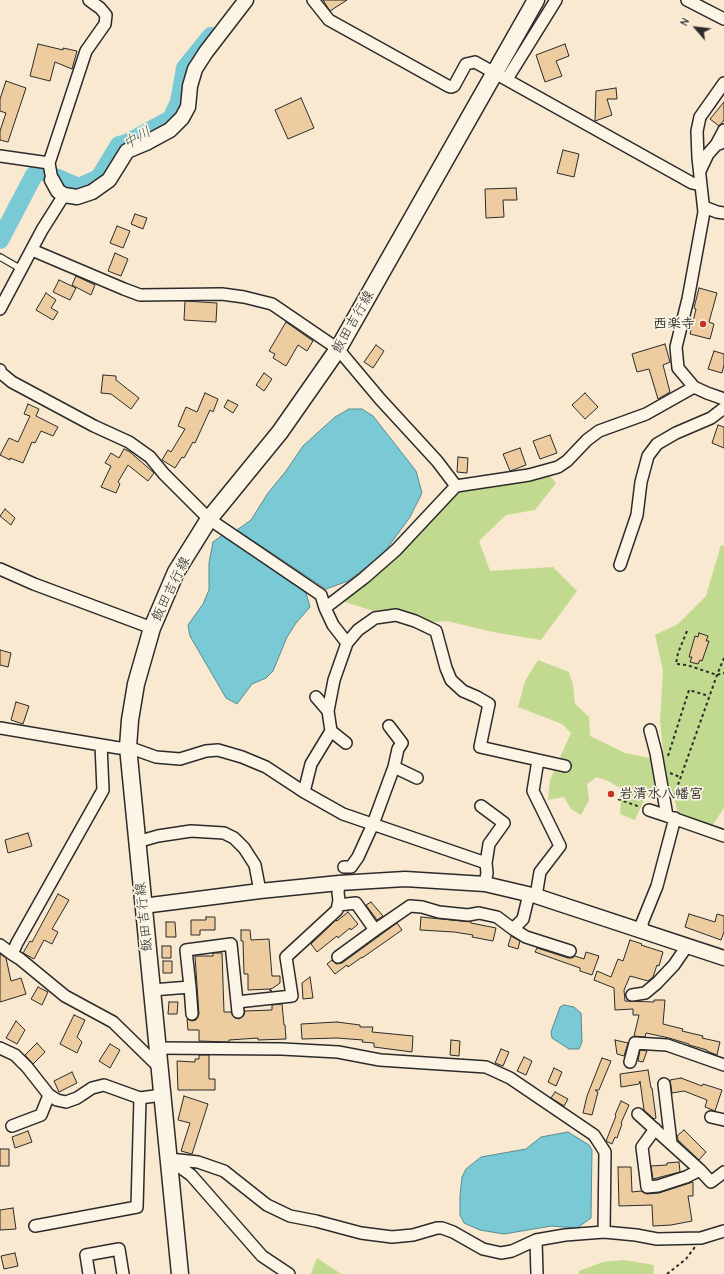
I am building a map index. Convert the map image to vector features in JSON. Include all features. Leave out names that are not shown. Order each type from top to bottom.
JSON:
[{"type":"main road","name":"飯田吉行線","points":[[180,1274],[128,747],[130,720],[136,684],[152,628],[176,572],[209,519],[280,432],[338,350],[501,76],[536,0]]},
{"type":"street","points":[[89,0],[100,8],[106,15],[105,24],[86,51],[50,171],[58,191],[64,196],[77,196],[92,192],[109,180],[127,151],[170,130],[182,118],[188,107],[190,86],[194,69],[246,0]]},
{"type":"street","points":[[313,0],[329,20],[448,86],[454,86],[466,64],[475,62],[692,183],[701,186]]},
{"type":"street","points":[[501,76],[556,0]]},
{"type":"street","points":[[687,0],[724,19]]},
{"type":"street","points":[[724,83],[700,117],[697,131],[704,212],[688,299],[676,347],[678,368],[694,387],[724,399]]},
{"type":"street","points":[[700,171],[708,154],[720,143],[724,130]]},
{"type":"street","points":[[0,156],[50,171]]},
{"type":"street","points":[[0,309],[21,269],[64,196]]},
{"type":"street","points":[[704,207],[724,213]]},
{"type":"street","points":[[32,250],[140,295],[222,294],[244,297],[272,304],[338,350],[380,399],[437,461],[456,486]]},
{"type":"street","points":[[0,370],[1,373],[12,382],[94,426],[129,442],[150,458],[209,519],[321,596],[324,608],[333,625],[347,643]]},
{"type":"street","points":[[324,608],[364,578],[396,550],[456,486],[529,475],[558,467],[567,461],[587,440],[599,431],[646,414],[694,387]]},
{"type":"street","points":[[620,565],[637,515],[641,482],[648,456],[657,444],[676,433],[711,418],[724,408]]},
{"type":"street","points":[[0,569],[34,584],[152,628]]},
{"type":"street","points":[[304,792],[311,764],[331,731],[328,711],[334,680],[347,643],[358,630],[375,618],[396,615],[415,621],[436,632],[451,680],[462,691],[489,704],[480,747],[566,766]]},
{"type":"street","points":[[316,697],[328,711]]},
{"type":"street","points":[[344,867],[351,867],[358,857],[373,824],[394,767],[398,749],[402,743],[389,726]]},
{"type":"street","points":[[0,728],[119,748],[128,747],[156,757],[180,759],[206,751],[218,750],[242,757],[266,767],[304,792],[343,814],[486,863]]},
{"type":"street","points":[[643,931],[642,923],[657,886],[671,817],[650,730]]},
{"type":"street","points":[[331,731],[346,743]]},
{"type":"street","points":[[12,954],[103,790],[101,745]]},
{"type":"street","points":[[513,929],[523,919],[540,872],[560,846],[533,791],[538,760]]},
{"type":"street","points":[[394,767],[417,778]]},
{"type":"street","points":[[481,806],[504,822],[489,844],[485,884]]},
{"type":"street","points":[[644,808],[724,836]]},
{"type":"street","points":[[137,842],[158,836],[191,831],[224,833],[234,838],[244,848],[256,865],[260,891]]},
{"type":"street","points":[[143,906],[260,891],[339,883],[405,879],[485,884],[532,895],[724,958]]},
{"type":"street","points":[[192,1014],[186,950],[231,944],[238,1007],[292,996],[286,957],[337,910],[339,883]]},
{"type":"street","points":[[338,905],[356,902],[375,930]]},
{"type":"street","points":[[338,957],[410,906],[422,907],[439,912],[468,915],[479,913],[497,917],[526,937],[570,951]]},
{"type":"street","points":[[0,945],[20,959],[65,996],[113,1022],[159,1067]]},
{"type":"street","points":[[632,995],[645,993],[657,983],[674,965],[687,946]]},
{"type":"street","points":[[152,990],[190,987]]},
{"type":"street","points":[[630,1062],[635,1043],[667,1045],[724,1065]]},
{"type":"street","points":[[0,1048],[15,1055],[49,1095],[57,1100],[66,1102],[78,1098],[92,1088],[104,1085],[140,1098],[162,1095]]},
{"type":"street","points":[[157,1048],[282,1049],[338,1052],[380,1060],[486,1067],[510,1078],[594,1135],[605,1152],[604,1232]]},
{"type":"street","points":[[664,1084],[671,1143]]},
{"type":"street","points":[[12,1126],[41,1115],[49,1095]]},
{"type":"street","points":[[36,1226],[137,1207],[140,1098]]},
{"type":"street","points":[[638,1114],[655,1128],[711,1182],[724,1172]]},
{"type":"street","points":[[711,1117],[724,1120]]},
{"type":"street","points":[[655,1128],[642,1147],[647,1187],[658,1186],[700,1170]]},
{"type":"street","points":[[169,1159],[198,1162],[224,1171],[267,1205],[290,1216],[361,1233],[392,1237],[413,1235],[442,1228],[453,1232],[483,1249],[501,1253],[512,1251],[536,1240],[565,1235],[604,1232],[636,1235],[657,1239],[701,1238],[724,1231]]},
{"type":"street","points":[[169,1159],[191,1175],[262,1256],[289,1274]]},
{"type":"street","points":[[536,1240],[537,1274]]},
{"type":"street","points":[[89,1274],[86,1255],[119,1249],[123,1274]]},
{"type":"lane","points":[[0,257],[21,269]]},
{"type":"path","points":[[687,631],[678,653],[676,664],[687,664],[717,675],[724,673]]},
{"type":"path","points":[[674,797],[724,658]]},
{"type":"path","points":[[668,756],[689,690],[710,696]]},
{"type":"path","points":[[669,773],[680,777]]},
{"type":"path","points":[[618,799],[644,808]]},
{"type":"path","points":[[667,1274],[686,1259],[701,1238]]},
{"type":"green space","points":[[545,470],[556,483],[535,510],[506,515],[479,541],[490,571],[553,567],[577,591],[541,640],[493,632],[447,621],[413,624],[336,599],[456,486]]},
{"type":"green space","points":[[721,545],[724,546],[724,808],[712,826],[678,813],[674,797],[666,779],[660,720],[663,671],[655,635],[678,624],[706,596]]},
{"type":"green space","points":[[538,660],[569,672],[573,685],[575,704],[589,717],[590,736],[625,753],[659,760],[660,779],[642,804],[635,820],[620,814],[622,789],[597,777],[587,784],[589,800],[581,815],[571,809],[564,797],[548,800],[550,780],[571,733],[562,724],[518,707],[525,681]]},
{"type":"green space","points":[[317,1258],[341,1274],[311,1274]]},
{"type":"green space","points":[[624,1260],[654,1265],[653,1274],[579,1274],[579,1271],[603,1262]]},
{"type":"water","points":[[349,409],[362,409],[373,416],[416,471],[422,493],[410,517],[383,554],[348,581],[326,589],[237,530],[251,520],[268,493],[286,471],[303,446],[335,417]]},
{"type":"water","points":[[224,534],[306,593],[310,607],[296,623],[287,637],[273,671],[266,678],[252,684],[237,704],[226,698],[190,636],[188,625],[203,604],[209,590],[209,563],[213,542]]},
{"type":"water","points":[[564,1005],[574,1007],[581,1013],[582,1042],[579,1049],[569,1049],[552,1038],[551,1032],[560,1007]]},
{"type":"water","points":[[568,1132],[589,1145],[592,1150],[591,1218],[577,1228],[551,1226],[504,1234],[480,1230],[464,1223],[460,1215],[460,1196],[462,1177],[466,1169],[481,1157],[526,1149],[541,1137]]},
{"type":"building","points":[[323,0],[347,0],[330,11]]},
{"type":"building","points":[[38,44],[63,50],[63,48],[77,51],[72,69],[55,62],[50,81],[30,76]]},
{"type":"building","points":[[565,44],[569,56],[556,61],[562,76],[545,82],[536,55]]},
{"type":"building","points":[[6,81],[26,88],[8,142],[0,140],[0,131],[6,113],[0,111],[0,99]]},
{"type":"building","points":[[616,88],[617,99],[607,99],[612,115],[595,121],[596,91]]},
{"type":"building","points":[[301,98],[314,128],[288,139],[275,110]]},
{"type":"building","points":[[724,102],[724,120],[719,126],[710,119]]},
{"type":"building","points":[[563,150],[579,154],[574,177],[557,173]]},
{"type":"building","points":[[516,188],[517,200],[503,200],[504,217],[486,218],[485,189]]},
{"type":"building","points":[[135,214],[147,218],[143,229],[131,224]]},
{"type":"building","points":[[117,226],[130,231],[123,248],[110,243]]},
{"type":"building","points":[[115,253],[128,259],[121,276],[108,271]]},
{"type":"building","points":[[76,276],[95,285],[91,295],[72,285]]},
{"type":"building","points":[[59,280],[76,288],[70,300],[53,292]]},
{"type":"building","points":[[699,288],[717,293],[709,322],[714,324],[710,339],[690,334]]},
{"type":"building","points":[[46,293],[56,300],[51,308],[58,312],[53,320],[36,310]]},
{"type":"building","points":[[185,301],[217,303],[216,322],[184,320]]},
{"type":"building","points":[[286,322],[313,341],[307,351],[298,345],[286,366],[273,358],[275,354],[269,351]]},
{"type":"building","points":[[665,344],[670,362],[663,365],[670,392],[658,399],[649,369],[637,372],[632,354]]},
{"type":"building","points":[[376,345],[384,351],[373,368],[364,362]]},
{"type":"building","points":[[714,351],[724,354],[722,373],[708,369]]},
{"type":"building","points":[[264,373],[272,379],[264,391],[256,385]]},
{"type":"building","points":[[103,375],[116,376],[116,380],[139,398],[131,409],[111,394],[101,393]]},
{"type":"building","points":[[205,393],[218,399],[213,412],[210,410],[195,443],[193,442],[184,458],[182,457],[175,468],[162,460],[168,450],[171,452],[185,429],[178,426],[186,407],[197,412]]},
{"type":"building","points":[[585,393],[598,407],[585,419],[572,405]]},
{"type":"building","points":[[228,400],[238,405],[233,413],[224,407]]},
{"type":"building","points":[[28,404],[39,409],[36,416],[58,427],[53,436],[41,431],[35,443],[32,442],[23,463],[10,458],[10,460],[0,455],[9,438],[18,442],[30,416],[24,414]]},
{"type":"building","points":[[718,425],[724,427],[724,448],[712,443]]},
{"type":"building","points":[[550,435],[557,453],[540,459],[533,441]]},
{"type":"building","points":[[520,448],[526,465],[510,471],[503,454]]},
{"type":"building","points":[[124,449],[130,452],[154,473],[148,481],[128,465],[118,482],[120,484],[116,493],[101,487],[111,466],[105,463],[111,453],[119,458]]},
{"type":"building","points":[[458,457],[468,458],[467,473],[457,472]]},
{"type":"building","points":[[5,509],[15,518],[11,525],[0,516]]},
{"type":"building","points":[[699,633],[708,636],[706,641],[709,641],[702,661],[700,660],[698,664],[690,662],[692,657],[689,657],[695,636],[698,637]]},
{"type":"building","points":[[0,650],[11,653],[8,667],[0,665]]},
{"type":"building","points":[[16,702],[29,706],[23,724],[11,720]]},
{"type":"building","points":[[28,833],[32,846],[8,853],[5,840]]},
{"type":"building","points":[[58,894],[69,900],[52,929],[58,932],[52,944],[44,940],[34,959],[23,953],[30,941],[32,942]]},
{"type":"building","points":[[371,902],[383,916],[377,920],[366,905]]},
{"type":"building","points":[[348,912],[358,924],[351,930],[350,928],[338,938],[337,936],[317,952],[311,944],[336,920],[337,921]]},
{"type":"building","points":[[689,914],[715,922],[717,914],[724,916],[724,932],[721,940],[685,927]]},
{"type":"building","points":[[206,917],[215,917],[215,930],[200,930],[200,935],[191,935],[191,920],[206,920]]},
{"type":"building","points":[[421,917],[471,922],[496,928],[493,941],[472,937],[473,935],[454,932],[420,930]]},
{"type":"building","points":[[166,922],[175,922],[176,937],[166,937]]},
{"type":"building","points":[[397,923],[402,930],[348,967],[347,965],[335,974],[327,964],[332,960],[336,964],[342,963]]},
{"type":"building","points":[[241,930],[250,930],[251,940],[269,939],[272,976],[280,976],[280,983],[273,988],[248,990],[248,974],[244,974],[243,941],[241,941]]},
{"type":"building","points":[[511,936],[520,941],[518,949],[508,946]]},
{"type":"building","points":[[630,940],[663,952],[659,966],[657,965],[653,977],[648,981],[630,976],[624,990],[625,1001],[654,1002],[654,1000],[665,1000],[663,1024],[683,1029],[682,1031],[703,1036],[702,1038],[720,1042],[717,1055],[707,1050],[669,1038],[646,1033],[645,1037],[634,1036],[639,1015],[633,1015],[633,1009],[615,1010],[614,988],[594,980],[597,971],[611,977],[618,959],[623,961]]},
{"type":"building","points":[[162,946],[171,946],[171,958],[162,958]]},
{"type":"building","points":[[537,948],[568,958],[575,956],[584,959],[586,952],[599,956],[592,975],[580,971],[580,968],[535,952]]},
{"type":"building","points":[[213,953],[222,953],[224,1012],[231,1012],[233,1016],[239,1019],[244,1015],[245,1011],[272,1010],[272,1005],[282,1004],[286,1039],[258,1040],[258,1038],[229,1040],[229,1042],[199,1041],[199,1030],[188,1030],[187,1019],[192,1021],[196,1020],[199,1014],[195,956],[213,956]]},
{"type":"building","points":[[0,954],[6,958],[11,981],[21,978],[26,994],[0,1002]]},
{"type":"building","points":[[163,961],[172,961],[172,973],[163,973]]},
{"type":"building","points":[[310,977],[313,998],[303,999],[302,983]]},
{"type":"building","points":[[38,987],[48,992],[42,1005],[31,999]]},
{"type":"building","points":[[169,1002],[178,1002],[177,1014],[168,1014]]},
{"type":"building","points":[[74,1015],[85,1020],[77,1037],[82,1042],[77,1053],[60,1044]]},
{"type":"building","points":[[16,1021],[25,1030],[17,1044],[6,1038]]},
{"type":"building","points":[[337,1022],[360,1025],[360,1027],[373,1027],[372,1032],[413,1036],[412,1052],[374,1047],[374,1043],[362,1042],[363,1040],[337,1038],[302,1039],[301,1024]]},
{"type":"building","points":[[451,1040],[460,1041],[459,1056],[450,1055]]},
{"type":"building","points":[[615,1040],[628,1043],[624,1056],[617,1054]]},
{"type":"building","points":[[37,1043],[45,1052],[33,1064],[25,1055]]},
{"type":"building","points":[[110,1044],[120,1050],[110,1068],[99,1061]]},
{"type":"building","points":[[501,1049],[509,1052],[503,1066],[495,1063]]},
{"type":"building","points":[[640,1050],[647,1051],[643,1062],[638,1061]]},
{"type":"building","points":[[199,1055],[209,1055],[209,1079],[215,1079],[215,1090],[178,1090],[177,1061],[195,1062],[195,1059],[199,1059]]},
{"type":"building","points":[[524,1057],[532,1061],[526,1075],[517,1071]]},
{"type":"building","points":[[602,1058],[611,1061],[599,1090],[595,1090],[598,1092],[592,1115],[583,1113],[587,1096]]},
{"type":"building","points":[[554,1068],[562,1072],[556,1086],[548,1082]]},
{"type":"building","points":[[648,1070],[656,1118],[654,1119],[644,1110],[640,1081],[639,1084],[621,1087],[620,1074]]},
{"type":"building","points":[[72,1072],[77,1083],[59,1092],[54,1081]]},
{"type":"building","points":[[681,1078],[702,1086],[703,1084],[722,1090],[715,1111],[705,1107],[707,1100],[684,1091],[672,1093],[670,1080]]},
{"type":"building","points":[[555,1092],[568,1099],[564,1106],[551,1098]]},
{"type":"building","points":[[184,1096],[208,1104],[192,1154],[181,1151],[190,1123],[178,1120]]},
{"type":"building","points":[[621,1101],[629,1105],[621,1123],[622,1124],[617,1138],[615,1137],[612,1144],[606,1141]]},
{"type":"building","points":[[684,1130],[706,1152],[699,1160],[678,1140],[677,1136]]},
{"type":"building","points":[[28,1131],[32,1142],[15,1148],[12,1137]]},
{"type":"building","points":[[0,1149],[9,1149],[9,1166],[0,1166]]},
{"type":"building","points":[[679,1162],[680,1172],[653,1179],[651,1166],[667,1165],[667,1163]]},
{"type":"building","points":[[618,1167],[631,1167],[632,1192],[641,1191],[647,1194],[659,1193],[693,1182],[693,1196],[688,1196],[692,1221],[671,1225],[653,1226],[652,1205],[619,1206]]},
{"type":"building","points":[[13,1208],[16,1229],[0,1230],[0,1210]]},
{"type":"building","points":[[15,1253],[18,1266],[4,1269],[1,1256]]},
{"type":"waterway","name":"中川","points":[[0,240],[34,175],[39,170],[79,187],[99,178],[119,145],[127,143],[171,119],[179,102],[185,68],[211,36]]},
{"type":"place","name":"西楽寺","points":[[703,324]]},
{"type":"place","name":"岩清水八幡宮","points":[[611,794]]}]
